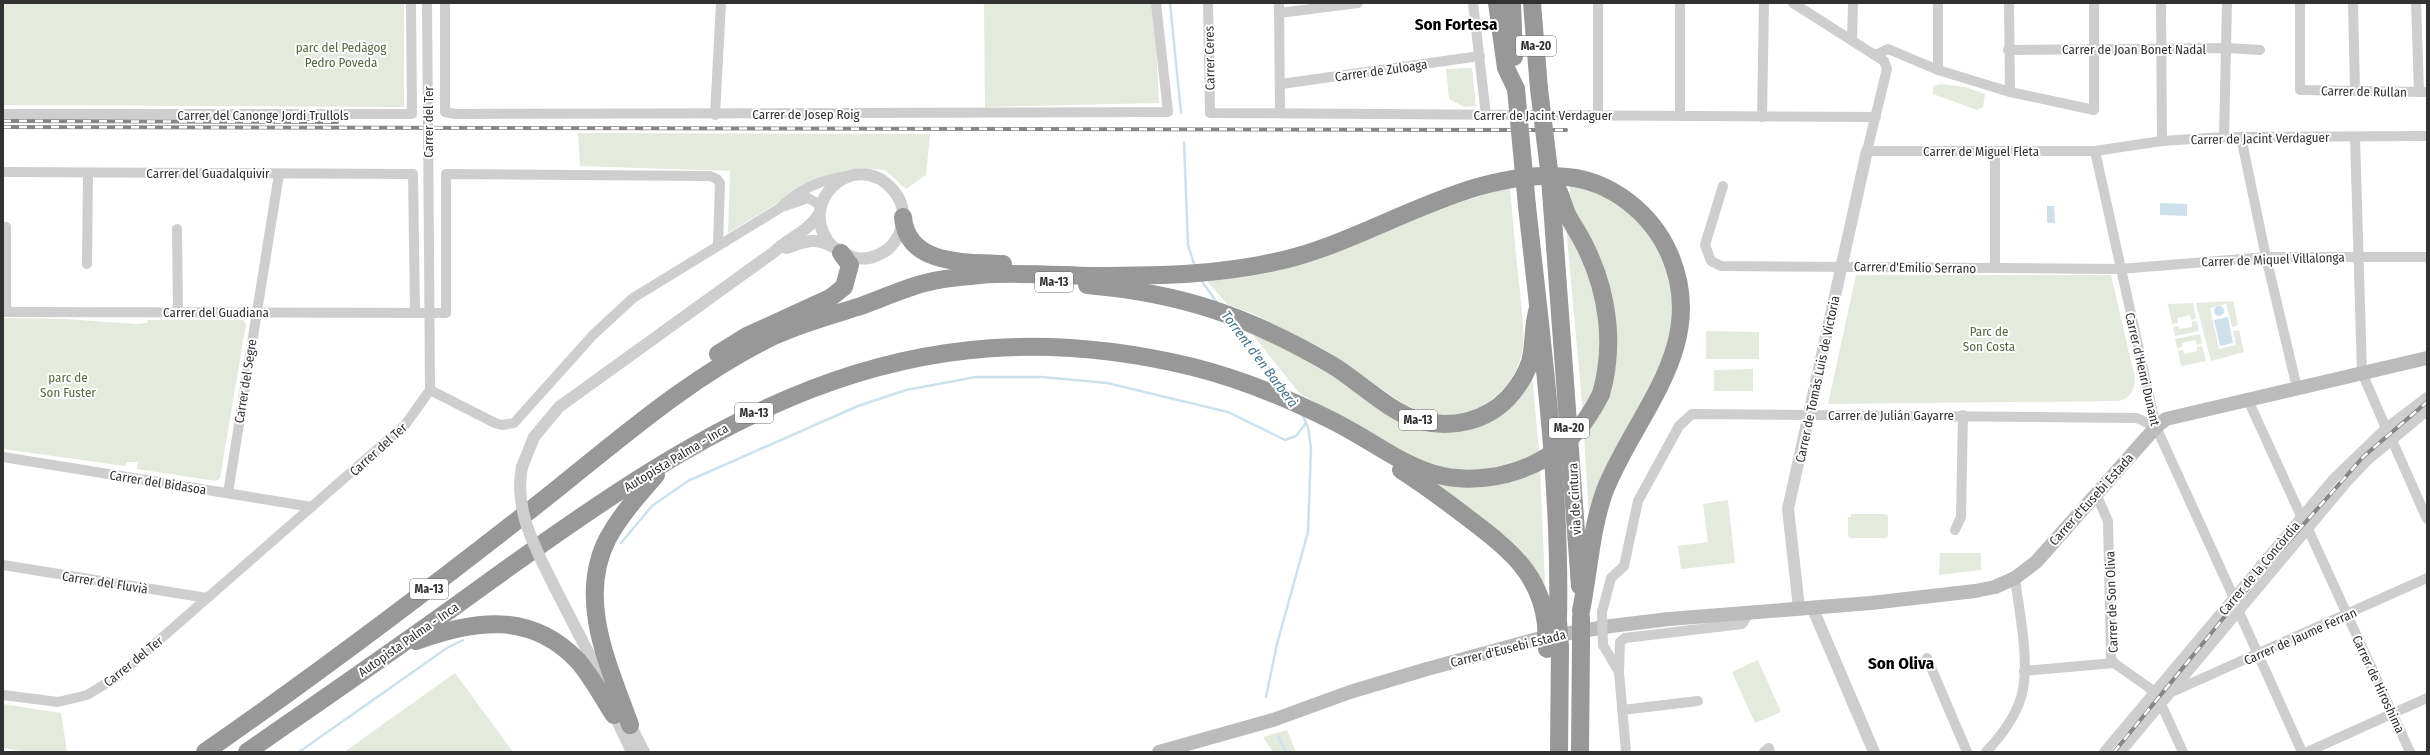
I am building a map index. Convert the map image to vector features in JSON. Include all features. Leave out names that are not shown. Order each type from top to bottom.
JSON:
[{"type":"highway","points":[[1497,3],[1506,68],[1516,89]]},
{"type":"highway","name":"Ma-20","points":[[1512,3],[1516,89],[1538,308]]},
{"type":"highway","name":"Ma-20","points":[[1532,3],[1539,89],[1550,178]]},
{"type":"highway","points":[[903,292],[928,282],[981,275],[1053,273],[1086,276],[1186,274],[1206,273],[1260,265],[1307,253],[1367,232],[1455,194],[1508,180],[1554,176],[1584,180],[1617,195],[1639,212],[1654,228],[1671,257],[1680,290],[1680,324],[1667,373],[1604,494],[1596,523],[1581,614]]},
{"type":"highway","points":[[1308,410],[1352,432],[1388,455],[1421,470],[1467,478],[1506,474],[1530,467],[1559,450],[1583,425],[1601,394],[1608,365],[1609,349],[1604,295],[1589,253],[1563,207],[1562,195],[1550,178]]},
{"type":"highway","name":"via de cintura","points":[[1550,178],[1551,214],[1568,408],[1581,614],[1580,752]]},
{"type":"highway","points":[[903,217],[904,229],[908,238],[921,251],[931,255],[962,262],[1063,267],[1086,276]]},
{"type":"highway","points":[[700,377],[715,355],[747,336],[830,298],[844,287],[850,265],[837,250]]},
{"type":"highway","name":"Ma-13","points":[[903,292],[1049,282],[1141,292],[1203,305],[1250,322],[1335,367],[1405,414],[1428,422],[1450,424],[1470,421],[1488,412],[1504,402],[1515,389],[1530,362],[1533,323],[1538,308]]},
{"type":"highway","name":"Autopista Palma - Inca","points":[[205,752],[285,696],[428,590],[700,377],[776,335],[903,292]]},
{"type":"highway","name":"via de cintura","points":[[1538,308],[1554,476],[1559,583],[1552,623]]},
{"type":"highway","name":"Autopista Palma - Inca","points":[[248,752],[525,556],[670,459],[723,428],[782,400],[842,376],[917,358],[977,349],[1024,346],[1071,347],[1117,352],[1209,371],[1282,397],[1308,410]]},
{"type":"highway","name":"Ma-13","points":[[1308,410],[1321,421],[1428,488],[1508,550],[1524,568],[1537,589],[1552,623]]},
{"type":"highway","points":[[630,724],[600,640],[596,614],[596,584],[601,558],[613,530],[635,499],[670,459]]},
{"type":"highway","name":"Ma-20","points":[[1552,623],[1553,648],[1560,702],[1560,752]]},
{"type":"highway","points":[[394,649],[467,626],[498,624],[531,630],[558,644],[578,662],[614,715]]},
{"type":"main road","name":"Carrer d'Eusebi Estada","points":[[1159,752],[1274,720],[1350,692],[1427,669],[1541,638],[1611,626],[1751,611],[1975,591],[1995,587],[2015,578],[2036,562],[2156,426],[2166,419],[2427,358]]},
{"type":"street","name":"Carrer del Canonge Jordi Trullols","points":[[3,114],[412,114],[411,3]]},
{"type":"street","name":"Carrer del Ter","points":[[3,696],[58,702],[87,695],[117,677],[406,425],[430,390],[427,3]]},
{"type":"street","name":"Carrer de Josep Roig","points":[[445,3],[445,112],[455,114],[1168,112],[1156,3]]},
{"type":"street","points":[[715,114],[722,3]]},
{"type":"street","name":"Carrer Ceres","points":[[1208,3],[1210,113]]},
{"type":"street","points":[[1280,112],[1281,84],[1279,8],[1358,3]]},
{"type":"street","points":[[1473,3],[1486,115]]},
{"type":"street","points":[[1598,3],[1598,115]]},
{"type":"street","points":[[1680,3],[1680,116]]},
{"type":"street","points":[[1762,117],[1764,3]]},
{"type":"street","points":[[1793,3],[1884,61],[1887,69],[1867,151]]},
{"type":"street","points":[[1852,40],[1853,3]]},
{"type":"street","points":[[1938,3],[1938,70]]},
{"type":"street","points":[[2009,3],[2008,50],[2010,92]]},
{"type":"street","points":[[1876,55],[1888,49],[1938,70],[2010,92],[2094,110],[2094,3]]},
{"type":"street","points":[[2161,3],[2162,141]]},
{"type":"street","points":[[2224,137],[2227,3]]},
{"type":"street","name":"Carrer de Rullan","points":[[2300,3],[2300,90],[2423,92]]},
{"type":"street","points":[[2353,3],[2355,91]]},
{"type":"street","points":[[2416,3],[2423,92]]},
{"type":"street","name":"Carrer de Joan Bonet Nadal","points":[[2008,50],[2226,48],[2260,50]]},
{"type":"street","name":"Carrer de Zuloaga","points":[[1281,84],[1480,56]]},
{"type":"street","name":"Carrer de Jacint Verdaguer","points":[[1210,113],[1280,112],[1486,115],[1876,117]]},
{"type":"street","name":"Carrer de Jacint Verdaguer","points":[[2095,151],[2162,141],[2224,137],[2427,136]]},
{"type":"street","points":[[2241,137],[2266,257],[2297,388]]},
{"type":"street","points":[[2355,137],[2362,373],[2386,428]]},
{"type":"street","name":"Carrer de Miguel Fleta","points":[[1867,151],[2095,151]]},
{"type":"street","name":"Carrer de Tomás Luis de Victoria","points":[[1867,151],[1788,509],[1805,607],[1874,752]]},
{"type":"street","points":[[1995,267],[1996,151]]},
{"type":"street","name":"Carrer d'Henri Dunant","points":[[2095,151],[2156,426],[2234,598]]},
{"type":"street","name":"Carrer del Guadalquivir","points":[[3,172],[413,174]]},
{"type":"street","points":[[87,264],[88,173]]},
{"type":"street","name":"Carrer del Segre","points":[[228,493],[279,174]]},
{"type":"street","name":"Carrer del Ter","points":[[413,174],[415,312]]},
{"type":"street","name":"Carrer del Guadiana","points":[[5,312],[446,313],[446,174],[710,176],[718,179],[720,183],[718,244]]},
{"type":"street","points":[[774,252],[808,241],[823,242],[851,257],[864,258],[884,252],[898,237],[903,217],[900,200],[889,185],[868,175],[850,176],[819,182],[790,198],[780,208]]},
{"type":"street","points":[[632,752],[614,715],[600,678],[555,588],[524,518],[520,490],[522,467],[534,437],[559,407],[774,252],[785,241],[808,227],[820,211],[828,190],[838,181],[850,176]]},
{"type":"street","name":"Carrer d'Emilio Serrano","points":[[1723,186],[1705,245],[1706,253],[1711,261],[1721,266],[2120,269]]},
{"type":"street","points":[[430,390],[495,423],[502,425],[514,423],[593,336],[632,298],[718,244],[780,208],[806,198],[817,203],[820,211],[821,230],[837,250]]},
{"type":"street","points":[[5,312],[6,227]]},
{"type":"street","points":[[177,230],[178,312]]},
{"type":"street","name":"Carrer de Miquel Villalonga","points":[[2120,269],[2266,257],[2427,257]]},
{"type":"street","name":"Carrer de la Concòrdia","points":[[2104,752],[2301,516],[2354,457],[2386,428],[2427,397]]},
{"type":"street","points":[[2248,400],[2301,516]]},
{"type":"street","name":"Carrer de la Concòrdia","points":[[2121,752],[2308,529],[2368,460],[2427,410]]},
{"type":"street","name":"Carrer de Julián Gayarre","points":[[1619,672],[1603,645],[1602,612],[1611,578],[1624,566],[1638,501],[1679,426],[1692,414],[1963,415],[2137,418],[2156,426]]},
{"type":"street","points":[[1955,530],[1961,517],[1963,415]]},
{"type":"street","points":[[2392,440],[2427,519]]},
{"type":"street","name":"Carrer del Bidasoa","points":[[3,457],[312,507]]},
{"type":"street","name":"Carrer de Son Oliva","points":[[2096,494],[2108,521],[2111,658],[2114,663],[2155,692]]},
{"type":"street","name":"Carrer de Hiroshima","points":[[2308,529],[2410,752]]},
{"type":"street","name":"Carrer del Fluvià","points":[[3,565],[207,598]]},
{"type":"street","points":[[1986,752],[2002,734],[2015,710],[2023,690],[2024,671],[2015,578]]},
{"type":"street","name":"Carrer de Jaume Ferran","points":[[2172,692],[2427,578]]},
{"type":"street","points":[[1626,752],[1619,672],[1620,642],[1625,638],[1742,624],[1751,611]]},
{"type":"street","points":[[2239,612],[2302,752]]},
{"type":"street","points":[[1927,658],[1967,752]]},
{"type":"street","points":[[2024,671],[2114,663]]},
{"type":"street","points":[[600,678],[630,724],[644,752]]},
{"type":"street","points":[[2307,752],[2427,698]]},
{"type":"street","points":[[1622,710],[1698,700]]},
{"type":"street","points":[[2161,704],[2183,752]]},
{"type":"green space","name":"parc del Pedàgog Pedro Poveda","points":[[3,3],[404,3],[404,107],[3,105]]},
{"type":"green space","points":[[984,3],[1154,3],[1159,103],[985,107]]},
{"type":"green space","points":[[1472,68],[1476,106],[1464,107],[1449,99],[1446,69]]},
{"type":"green space","points":[[1941,84],[1965,87],[1985,94],[1983,107],[1977,110],[1933,94],[1933,86]]},
{"type":"green space","points":[[578,133],[930,134],[926,175],[906,189],[885,170],[862,168],[819,178],[728,233],[730,171],[580,166]]},
{"type":"green space","points":[[1570,184],[1592,189],[1612,199],[1624,208],[1646,230],[1662,256],[1668,271],[1672,285],[1674,303],[1668,341],[1662,359],[1589,519],[1584,436],[1593,426],[1606,403],[1616,366],[1617,339],[1571,205]]},
{"type":"green space","points":[[1510,187],[1523,326],[1523,347],[1518,366],[1502,391],[1487,403],[1469,412],[1451,415],[1432,414],[1405,405],[1328,352],[1256,315],[1227,304],[1206,280]]},
{"type":"green space","points":[[1566,227],[1578,243],[1600,309],[1599,380],[1583,413]]},
{"type":"green space","name":"Parc de Son Costa","points":[[1856,275],[2111,275],[2135,378],[2133,390],[2129,396],[2118,401],[1828,404]]},
{"type":"green space","points":[[2233,301],[2238,325],[2232,327],[2226,304],[2210,308],[2219,349],[2236,345],[2233,331],[2239,330],[2244,352],[2211,361],[2196,303]]},
{"type":"green space","points":[[2193,303],[2196,319],[2191,320],[2190,315],[2177,318],[2178,323],[2172,324],[2168,304]]},
{"type":"green space","name":"parc de Son Fuster","points":[[3,318],[65,319],[136,324],[147,323],[148,320],[243,320],[246,324],[220,478],[216,481],[137,469],[138,462],[127,462],[125,466],[3,449]]},
{"type":"green space","points":[[2197,321],[2199,331],[2175,336],[2173,327],[2178,326],[2179,329],[2192,327],[2192,322]]},
{"type":"green space","points":[[1249,330],[1448,431],[1532,373],[1539,452],[1517,463],[1471,471],[1440,467],[1409,457],[1299,393]]},
{"type":"green space","points":[[1706,331],[1759,332],[1759,359],[1706,359]]},
{"type":"green space","points":[[2200,334],[2202,343],[2197,345],[2195,340],[2182,343],[2182,347],[2177,348],[2175,339]]},
{"type":"green space","points":[[2202,346],[2206,361],[2181,366],[2178,351],[2183,350],[2184,354],[2197,351],[2197,347]]},
{"type":"green space","points":[[1753,369],[1753,391],[1714,391],[1714,370]]},
{"type":"green space","points":[[1540,470],[1545,584],[1434,483]]},
{"type":"green space","points":[[1728,500],[1735,563],[1681,569],[1678,546],[1708,542],[1703,504]]},
{"type":"green space","points":[[1851,514],[1886,514],[1888,516],[1888,536],[1886,538],[1850,538],[1848,536],[1848,517],[1851,517]]},
{"type":"green space","points":[[1940,553],[1981,553],[1981,570],[1939,575]]},
{"type":"green space","points":[[1758,660],[1781,712],[1755,723],[1732,672]]},
{"type":"green space","points":[[455,673],[513,752],[344,752]]},
{"type":"green space","points":[[3,704],[61,713],[67,752],[27,752],[3,748]]},
{"type":"green space","points":[[1287,730],[1296,752],[1273,752],[1263,737]]},
{"type":"water","points":[[2160,203],[2187,204],[2187,216],[2160,215]]},
{"type":"water","points":[[2047,206],[2054,206],[2055,223],[2047,223]]},
{"type":"water","points":[[2219,306],[2224,311],[2219,316],[2214,311]]},
{"type":"water","points":[[2228,317],[2233,343],[2220,346],[2214,320]]},
{"type":"waterway","name":"Torrent d'en Barberà","points":[[1170,3],[1181,113]]},
{"type":"waterway","name":"Torrent d'en Barberà","points":[[1184,143],[1188,245],[1195,267]]},
{"type":"waterway","name":"Torrent d'en Barberà","points":[[1201,280],[1218,304]]},
{"type":"waterway","name":"Torrent d'en Barberà","points":[[1238,327],[1287,391]]},
{"type":"waterway","points":[[621,543],[652,506],[688,481],[858,406],[906,390],[976,377],[1042,377],[1107,383],[1228,412],[1285,440],[1296,436],[1306,423]]},
{"type":"waterway","name":"Torrent d'en Barberà","points":[[1266,697],[1277,644],[1308,532],[1311,448],[1308,427],[1302,414]]},
{"type":"waterway","points":[[299,752],[447,648],[463,640]]},
{"type":"waterway","name":"Torrent d'en Barberà","points":[[1278,736],[1286,752]]},
{"type":"railway","points":[[3,121],[337,122]]},
{"type":"railway","points":[[3,127],[1566,130]]},
{"type":"railway","points":[[2114,752],[2258,576],[2363,457],[2427,402]]},
{"type":"district","name":"Son Fortesa","points":[[1456,24]]},
{"type":"district","name":"Son Oliva","points":[[1901,663]]}]
